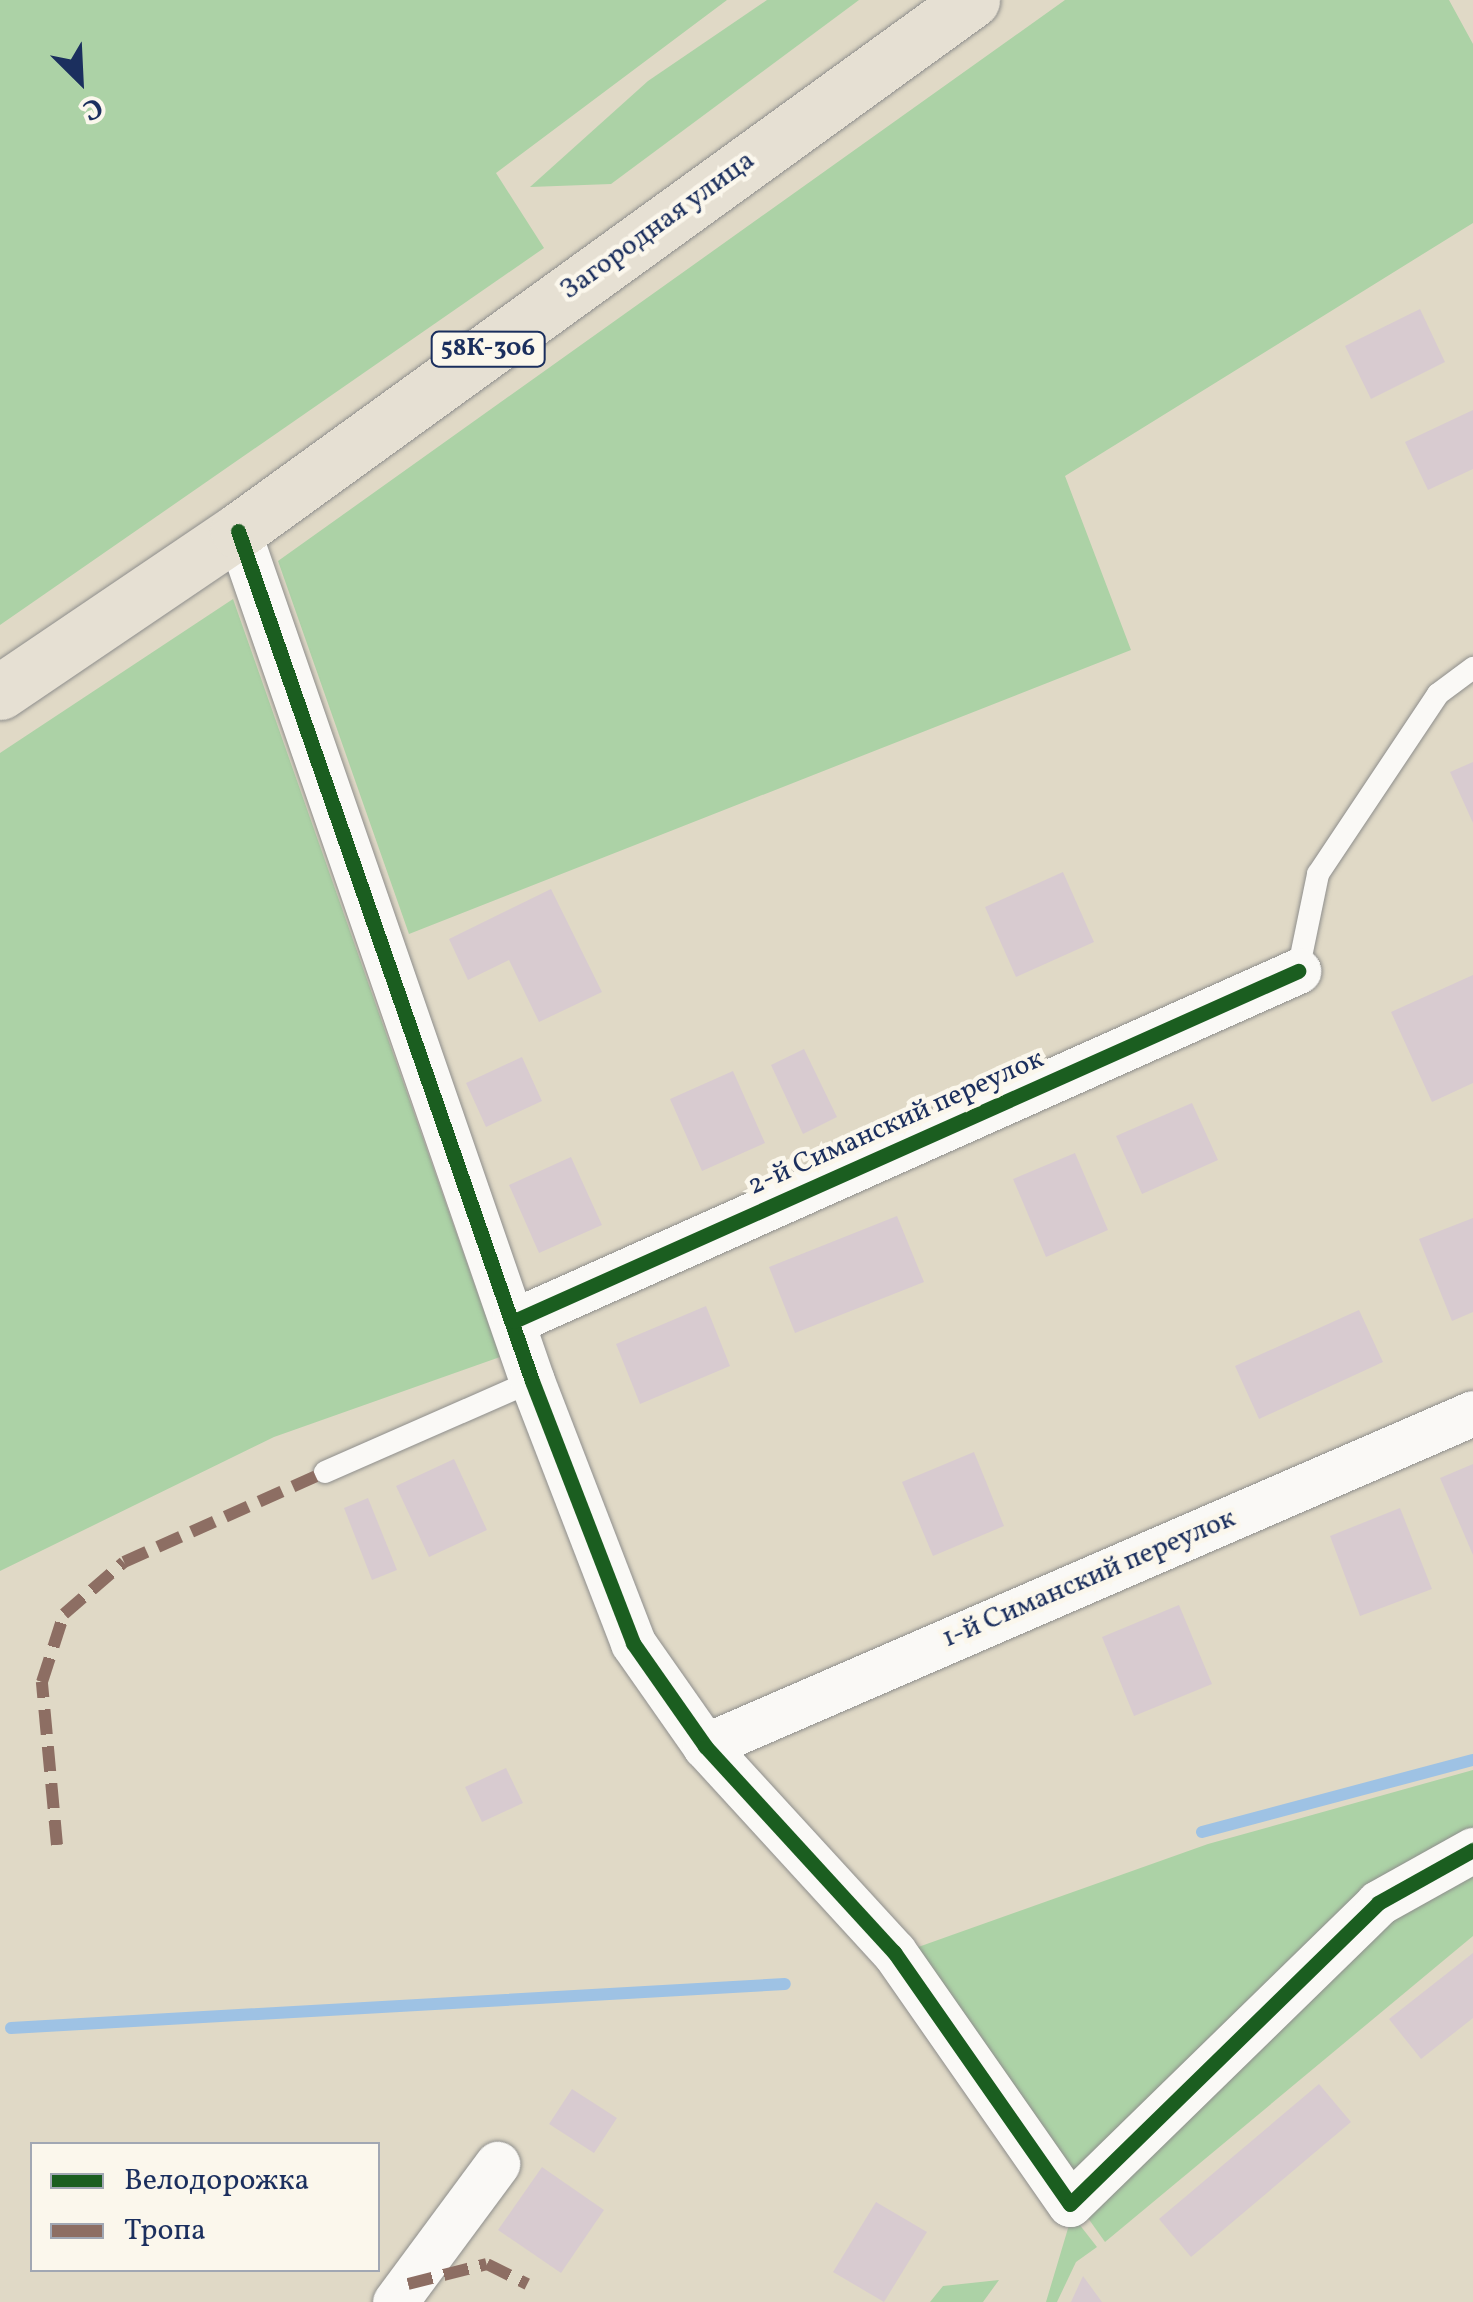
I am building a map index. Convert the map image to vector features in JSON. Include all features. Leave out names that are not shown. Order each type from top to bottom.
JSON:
[{"type":"highway","name":"Загородная улица","points":[[0,692],[238,532],[972,0]]},
{"type":"street","points":[[238,532],[532,1381],[634,1643],[705,1746],[894,1952],[1070,2204],[1378,1902],[1473,1850]]},
{"type":"street","name":"2-й Симанский переулок","points":[[514,1321],[1298,971]]},
{"type":"street","name":"1-й Симанский переулок","points":[[705,1746],[1473,1412]]},
{"type":"street","points":[[396,2302],[497,2164]]},
{"type":"lane","points":[[1298,971],[1318,874],[1438,694],[1473,668]]},
{"type":"lane","points":[[325,1472],[532,1381]]},
{"type":"green space","points":[[0,0],[727,0],[496,173],[544,248],[0,625]]},
{"type":"green space","points":[[767,0],[859,0],[611,184],[530,187],[648,81]]},
{"type":"green space","points":[[1065,0],[1449,0],[1473,44],[1473,223],[1065,476],[1131,650],[409,934],[278,561]]},
{"type":"green space","points":[[233,599],[500,1357],[274,1437],[0,1571],[0,753]]},
{"type":"green space","points":[[1473,1770],[1473,1839],[1072,2189],[907,1951],[1208,1844]]},
{"type":"green space","points":[[1473,1857],[1473,1936],[1105,2242],[1078,2204],[1382,1909]]},
{"type":"green space","points":[[1072,2215],[1097,2247],[1076,2262],[1057,2302],[1046,2302]]},
{"type":"green space","points":[[999,2280],[983,2302],[930,2302],[943,2286]]},
{"type":"building","points":[[1420,309],[1445,362],[1371,399],[1345,346]]},
{"type":"building","points":[[1473,410],[1473,469],[1428,490],[1405,442]]},
{"type":"building","points":[[1473,762],[1473,823],[1450,772]]},
{"type":"building","points":[[1063,872],[1094,942],[1016,977],[985,907]]},
{"type":"building","points":[[551,889],[602,992],[539,1022],[509,960],[468,980],[449,939]]},
{"type":"building","points":[[1473,975],[1473,1083],[1432,1102],[1391,1012]]},
{"type":"building","points":[[804,1049],[837,1117],[803,1134],[771,1065]]},
{"type":"building","points":[[522,1057],[542,1101],[486,1127],[466,1083]]},
{"type":"building","points":[[733,1071],[765,1143],[702,1171],[670,1099]]},
{"type":"building","points":[[1192,1103],[1218,1160],[1142,1194],[1116,1136]]},
{"type":"building","points":[[1075,1153],[1108,1230],[1046,1257],[1013,1179]]},
{"type":"building","points":[[571,1157],[602,1225],[539,1253],[509,1185]]},
{"type":"building","points":[[897,1216],[924,1282],[795,1333],[769,1267]]},
{"type":"building","points":[[1473,1218],[1473,1312],[1452,1321],[1419,1239]]},
{"type":"building","points":[[706,1306],[730,1366],[640,1404],[616,1344]]},
{"type":"building","points":[[1359,1310],[1383,1362],[1259,1419],[1235,1366]]},
{"type":"building","points":[[974,1452],[1004,1526],[933,1556],[902,1482]]},
{"type":"building","points":[[454,1459],[487,1530],[429,1557],[396,1486]]},
{"type":"building","points":[[1473,1464],[1473,1555],[1440,1478]]},
{"type":"building","points":[[368,1498],[397,1570],[372,1580],[344,1508]]},
{"type":"building","points":[[1400,1508],[1432,1589],[1360,1616],[1330,1536]]},
{"type":"building","points":[[1179,1605],[1212,1684],[1134,1716],[1102,1637]]},
{"type":"building","points":[[506,1768],[523,1803],[482,1822],[465,1787]]},
{"type":"building","points":[[1473,1953],[1473,2018],[1421,2059],[1389,2019]]},
{"type":"building","points":[[1319,2084],[1351,2122],[1191,2257],[1159,2219]]},
{"type":"building","points":[[572,2089],[617,2118],[594,2153],[549,2124]]},
{"type":"building","points":[[542,2167],[604,2210],[561,2273],[498,2230]]},
{"type":"building","points":[[876,2202],[927,2232],[884,2302],[833,2272]]},
{"type":"building","points":[[1083,2276],[1102,2302],[1071,2302]]},
{"type":"waterway","points":[[1202,1832],[1473,1760]]},
{"type":"waterway","points":[[11,2028],[785,1984]]},
{"type":"marked path","points":[[57,1845],[42,1682],[64,1614],[124,1562],[325,1472]]},
{"type":"marked path","points":[[408,2284],[487,2264],[527,2284]]},
{"type":"cycle path","points":[[238,531],[532,1381],[633,1643],[705,1746],[894,1952],[1070,2204],[1378,1903],[1473,1850]]},
{"type":"cycle path","points":[[514,1321],[1298,971]]}]
